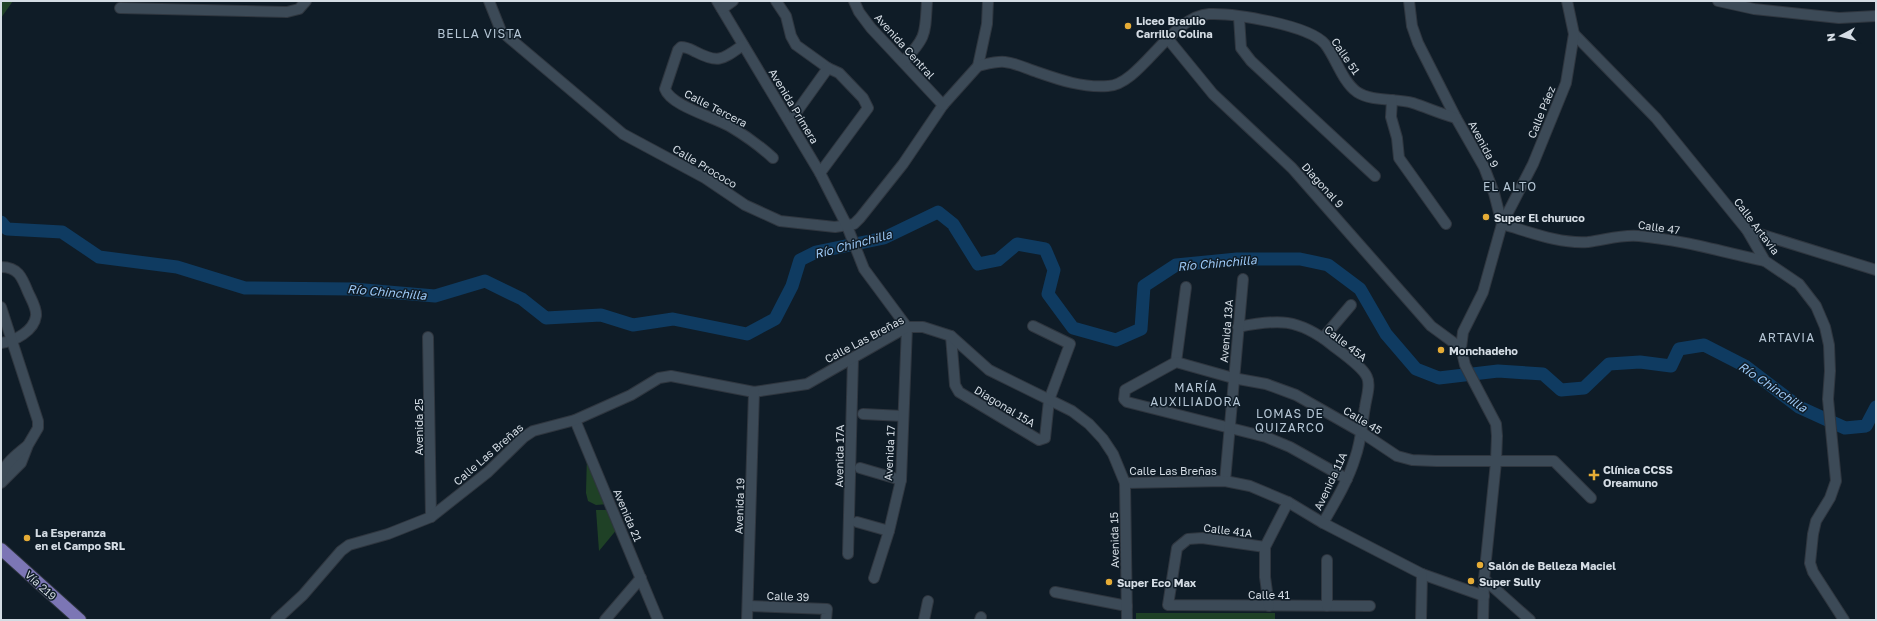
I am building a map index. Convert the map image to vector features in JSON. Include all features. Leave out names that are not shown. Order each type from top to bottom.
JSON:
[{"type":"main road","name":"Vía 219","points":[[1,549],[80,620]]},
{"type":"street","points":[[120,8],[286,12],[299,9],[306,1]]},
{"type":"street","name":"Calle Prococo","points":[[489,1],[501,31],[623,134],[705,178],[746,205],[780,221],[849,231]]},
{"type":"street","points":[[719,5],[733,1]]},
{"type":"street","points":[[776,1],[786,16],[791,36],[796,45],[828,68],[838,73],[863,98],[868,108],[820,173]]},
{"type":"street","name":"Avenida Central","points":[[854,1],[859,12],[871,28],[942,104]]},
{"type":"street","points":[[903,62],[920,45],[924,37],[927,1]]},
{"type":"street","points":[[907,327],[870,279],[857,254],[849,231],[903,164],[942,104],[978,66],[987,24],[988,1]]},
{"type":"street","name":"Avenida 9","points":[[1409,1],[1412,26],[1418,43],[1456,118],[1484,167],[1494,193],[1502,224]]},
{"type":"street","name":"Calle Páez","points":[[1502,224],[1533,164],[1566,83],[1574,34],[1567,1]]},
{"type":"street","points":[[1718,1],[1754,9],[1839,18],[1876,16]]},
{"type":"street","name":"Avenida Primera","points":[[719,5],[820,173],[849,231]]},
{"type":"street","name":"Calle 51","points":[[978,66],[1005,62],[1086,86],[1109,86],[1125,81],[1184,25],[1208,14],[1239,17],[1282,24],[1303,30],[1316,37],[1325,44],[1351,86],[1356,91],[1364,95],[1413,103],[1456,118]]},
{"type":"street","points":[[1239,17],[1241,48],[1251,62],[1375,176]]},
{"type":"street","name":"Calle Artavia","points":[[1574,34],[1656,118],[1747,230],[1765,261],[1799,284],[1816,306],[1825,327],[1830,360],[1828,398],[1836,481],[1830,498],[1816,522],[1810,562],[1813,572],[1844,620]]},
{"type":"street","name":"Diagonal 9","points":[[1168,39],[1213,94],[1292,168],[1432,326],[1461,348]]},
{"type":"street","name":"Calle Tercera","points":[[743,45],[725,58],[717,60],[709,58],[686,47],[681,47],[678,50],[665,89],[671,98],[730,126],[761,146],[774,158]]},
{"type":"street","points":[[790,121],[828,68]]},
{"type":"street","points":[[1392,100],[1391,117],[1397,138],[1399,158],[1446,224]]},
{"type":"street","points":[[1483,620],[1484,579],[1496,462],[1496,424],[1465,365],[1461,348],[1463,332],[1483,292],[1502,224]]},
{"type":"street","name":"Calle 47","points":[[1502,224],[1571,242],[1640,236],[1682,242],[1765,261]]},
{"type":"street","points":[[1747,230],[1876,270]]},
{"type":"street","points":[[1,267],[15,270],[22,275],[36,315],[32,326],[21,336],[12,341],[1,343]]},
{"type":"street","name":"Avenida 13A","points":[[1225,481],[1228,429],[1243,278]]},
{"type":"street","points":[[1186,287],[1176,362],[1126,390],[1124,395],[1127,402],[1266,438],[1290,447],[1347,479]]},
{"type":"street","points":[[1323,338],[1351,305]]},
{"type":"street","points":[[1,307],[38,421],[38,428],[28,445],[21,463],[1,483]]},
{"type":"street","name":"Calle 45A","points":[[1238,327],[1273,321],[1286,321],[1323,338],[1362,370],[1368,377]]},
{"type":"street","points":[[1033,326],[1070,344],[1049,400]]},
{"type":"street","name":"Calle Las Breñas","points":[[276,620],[303,595],[341,551],[349,545],[388,534],[431,517],[488,472],[524,437],[533,431],[575,420],[631,395],[659,378],[671,376],[754,392],[807,384],[907,327],[923,327],[951,336],[989,370],[1072,411],[1089,424],[1103,439],[1113,454],[1125,483],[1225,481],[1250,486],[1288,502],[1323,523],[1422,574],[1484,596]]},
{"type":"street","name":"Avenida 17","points":[[874,578],[889,531],[901,480],[907,327]]},
{"type":"street","name":"Diagonal 15A","points":[[951,336],[957,389],[959,392],[1039,440],[1044,438],[1049,400]]},
{"type":"street","name":"Avenida 25","points":[[428,337],[431,517]]},
{"type":"street","name":"Avenida 17A","points":[[848,554],[853,358]]},
{"type":"street","name":"Calle 45","points":[[1176,362],[1233,378],[1266,384],[1296,395],[1361,432],[1397,456],[1412,460],[1496,462],[1554,461],[1591,498]]},
{"type":"street","name":"Avenida 11A","points":[[1323,523],[1347,479],[1356,457],[1367,394],[1368,377]]},
{"type":"street","name":"Avenida 19","points":[[747,620],[754,392]]},
{"type":"street","points":[[864,414],[903,416]]},
{"type":"street","name":"Avenida 21","points":[[575,420],[658,620]]},
{"type":"street","points":[[1,476],[2,472],[13,458],[28,445]]},
{"type":"street","points":[[860,468],[901,480]]},
{"type":"street","name":"Avenida 15","points":[[1125,483],[1127,620]]},
{"type":"street","points":[[1269,606],[1265,577],[1265,547],[1288,502]]},
{"type":"street","points":[[857,522],[889,531]]},
{"type":"street","name":"Calle 41A","points":[[1168,605],[1177,548],[1188,539],[1202,538],[1265,547]]},
{"type":"street","points":[[1326,606],[1327,560]]},
{"type":"street","points":[[1421,620],[1422,574]]},
{"type":"street","points":[[605,620],[641,578]]},
{"type":"street","points":[[1484,579],[1530,620]]},
{"type":"street","points":[[1054,592],[1127,606]]},
{"type":"street","points":[[924,620],[928,601]]},
{"type":"street","name":"Calle 41","points":[[1168,605],[1370,606]]},
{"type":"street","name":"Calle 39","points":[[748,606],[827,609],[826,620]]},
{"type":"green space","points":[[1,1],[13,1],[1,18]]},
{"type":"green space","points":[[587,453],[608,504],[596,505],[588,501],[586,493]]},
{"type":"green space","points":[[596,510],[610,510],[618,528],[599,551]]},
{"type":"green space","points":[[1136,613],[1275,613],[1275,620],[1136,620]]},
{"type":"waterway","name":"Río Chinchilla","points":[[1,222],[7,229],[62,232],[99,257],[177,267],[245,288],[353,289],[435,296],[485,281],[522,299],[546,318],[601,315],[633,325],[673,319],[747,334],[775,319],[792,286],[800,260],[816,252],[884,238],[938,212],[953,224],[978,264],[998,260],[1017,244],[1045,249],[1054,270],[1048,294],[1073,328],[1116,340],[1141,329],[1144,286],[1176,265],[1237,259],[1300,259],[1328,265],[1360,289],[1386,334],[1416,369],[1439,378],[1498,371],[1543,374],[1561,390],[1584,388],[1609,364],[1640,362],[1671,366],[1679,349],[1704,345],[1745,366],[1799,407],[1845,428],[1866,426],[1876,407]]},
{"type":"place","name":"Liceo Braulio Carrillo Colina","points":[[1128,26]]},
{"type":"place","name":"Super El churuco","points":[[1486,217]]},
{"type":"place","name":"Monchadeho","points":[[1441,350]]},
{"type":"place","name":"Clínica CCSS Oreamuno","points":[[1594,475]]},
{"type":"place","name":"La Esperanza en el Campo SRL","points":[[27,538]]},
{"type":"place","name":"Salón de Belleza Maciel","points":[[1480,565]]},
{"type":"place","name":"Super Sully","points":[[1471,581]]},
{"type":"place","name":"Super Eco Max","points":[[1109,582]]},
{"type":"district","name":"BELLA VISTA","points":[[480,33]]},
{"type":"district","name":"EL ALTO","points":[[1510,186]]},
{"type":"district","name":"ARTAVIA","points":[[1787,337]]},
{"type":"district","name":"MARÍA AUXILIADORA","points":[[1196,394]]},
{"type":"district","name":"LOMAS DE QUIZARCO","points":[[1290,420]]}]
